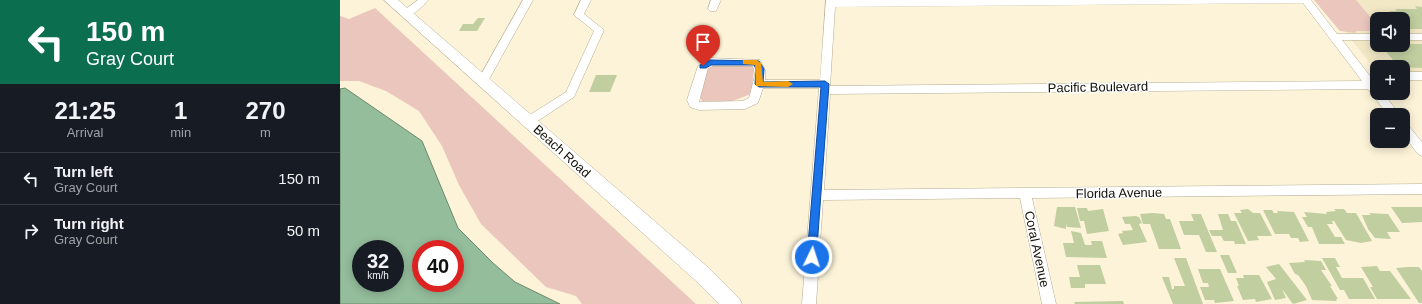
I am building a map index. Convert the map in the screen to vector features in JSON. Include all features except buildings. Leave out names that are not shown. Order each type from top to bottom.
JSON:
[{"type":"main road","name":"Beach Road","points":[[390,0],[483,80],[703,275],[732,304]]},
{"type":"street","points":[[406,13],[418,6],[423,0]]},
{"type":"street","points":[[483,80],[528,0]]},
{"type":"street","points":[[528,121],[570,94],[599,30],[579,16],[586,0]]},
{"type":"street","points":[[809,304],[831,2],[1306,0],[1370,81]]},
{"type":"street","points":[[1335,37],[1370,38]]},
{"type":"street","points":[[1410,38],[1422,37]]},
{"type":"street","points":[[756,62],[760,69],[759,84],[754,100],[745,105],[699,106],[694,104],[693,100],[705,64],[756,62]]},
{"type":"street","points":[[1410,76],[1422,76]]},
{"type":"street","name":"Pacific Boulevard","points":[[759,84],[825,87],[1370,85]]},
{"type":"street","points":[[1417,138],[1422,151]]},
{"type":"street","name":"Florida Avenue","points":[[817,195],[1422,189]]},
{"type":"street","name":"Coral Avenue","points":[[1025,194],[1049,304]]},
{"type":"shaded area","points":[[1314,0],[1356,0],[1370,17],[1370,31],[1356,31],[1355,33],[1340,31]]},
{"type":"shaded area","points":[[1320,0],[1422,0],[1422,73],[1410,73],[1410,60],[1370,60],[1370,63]]},
{"type":"shaded area","points":[[375,8],[696,304],[582,304],[576,296],[546,287],[481,224],[459,185],[442,146],[419,111],[386,91],[359,81],[340,81],[340,16],[349,19]]},
{"type":"shaded area","points":[[751,65],[754,69],[751,94],[732,101],[702,101],[700,97],[708,68],[714,66]]},
{"type":"shaded area","points":[[345,88],[422,141],[458,228],[493,263],[515,282],[560,304],[340,304],[340,89]]},
{"type":"slow traffic","points":[[745,62],[756,62],[758,64],[760,69],[759,84],[788,84]]},
{"type":"route","points":[[703,66],[710,62],[756,62],[760,69],[759,84],[825,84],[812,257]]}]
